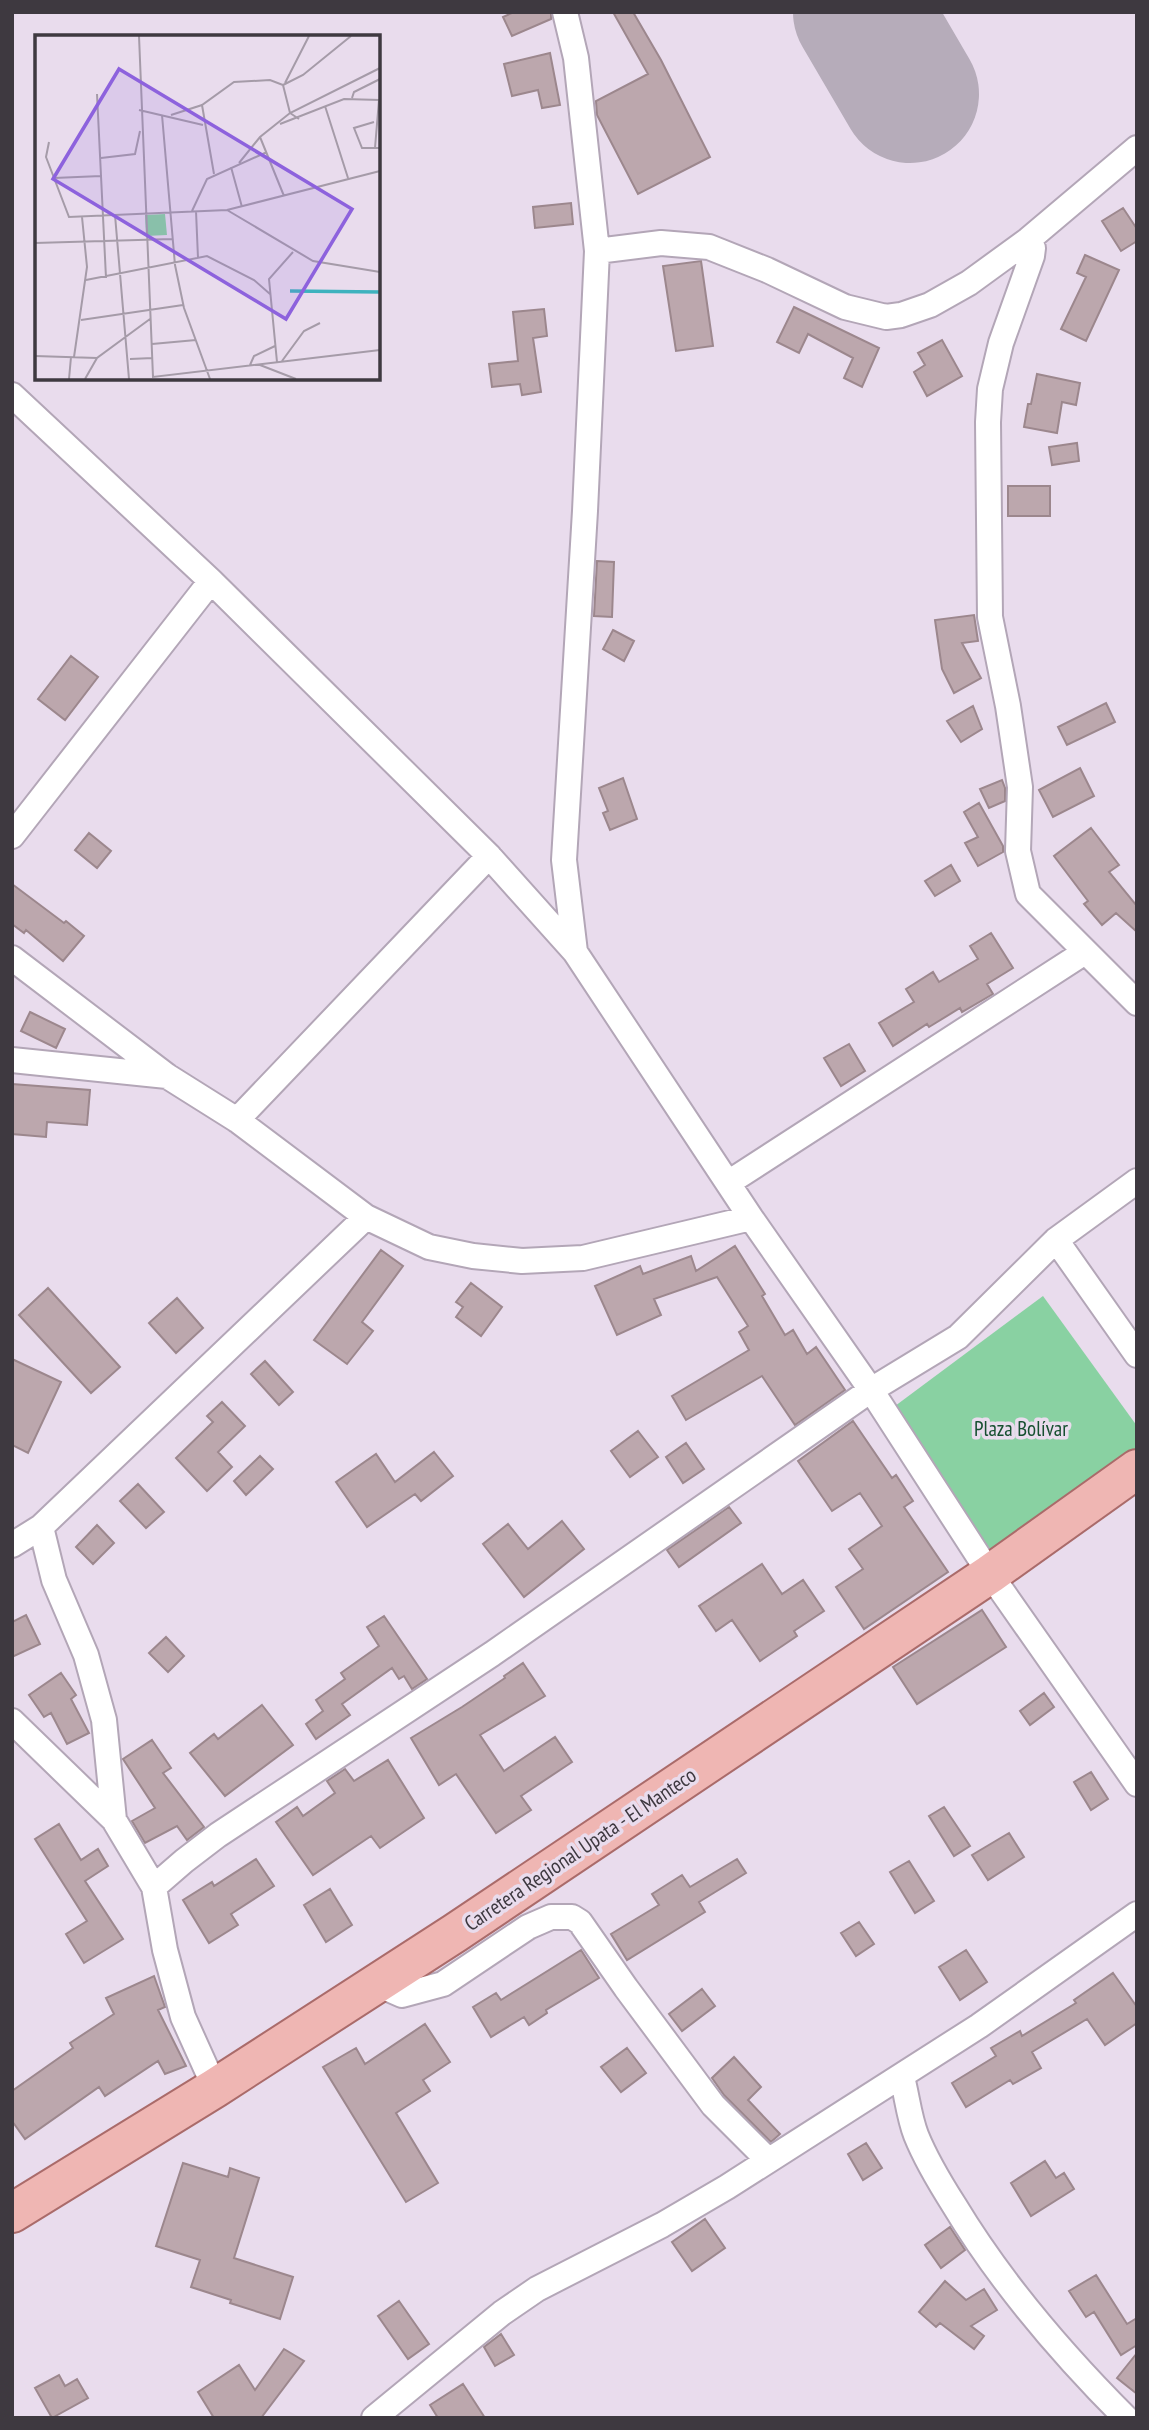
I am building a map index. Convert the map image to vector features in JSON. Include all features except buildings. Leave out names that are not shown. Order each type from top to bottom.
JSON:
[{"type":"main road","name":"Carretera Regional Upata - El Manteco","points":[[12,2213],[215,2088],[377,1983],[990,1574],[1137,1469]]},
{"type":"street","points":[[565,12],[576,58],[597,251],[564,860],[575,952]]},
{"type":"street","points":[[597,251],[661,243],[709,247],[767,270],[845,307],[886,317],[909,313],[969,283],[1028,240],[1137,148]]},
{"type":"street","points":[[1028,240],[1033,248],[1032,256],[1001,342],[990,389],[990,617],[1008,706],[1020,787],[1018,851],[1028,894],[1137,1003]]},
{"type":"street","points":[[12,396],[211,581],[489,856],[575,952],[751,1219],[870,1390],[990,1574],[1137,1784]]},
{"type":"street","points":[[12,836],[211,581]]},
{"type":"street","points":[[237,1120],[489,856]]},
{"type":"street","points":[[729,1183],[1085,953]]},
{"type":"street","points":[[12,958],[167,1076],[237,1120],[366,1217],[429,1247],[472,1256],[522,1261],[583,1258],[751,1219]]},
{"type":"street","points":[[12,1060],[167,1076]]},
{"type":"street","points":[[154,1887],[218,1835],[492,1654],[870,1390],[958,1337],[1056,1240],[1137,1181]]},
{"type":"street","points":[[12,1545],[41,1527],[366,1217]]},
{"type":"street","points":[[1056,1240],[1137,1355]]},
{"type":"street","points":[[41,1527],[54,1580],[86,1656],[104,1720],[114,1820]]},
{"type":"street","points":[[12,1721],[114,1820],[154,1887],[165,1950],[183,2017],[215,2088]]},
{"type":"street","points":[[374,2418],[502,2313],[537,2289],[662,2225],[727,2187],[979,2026],[1137,1914]]},
{"type":"street","points":[[377,1983],[402,1995],[443,1984],[528,1927],[551,1917],[572,1917],[580,1922],[713,2105],[768,2160]]},
{"type":"street","points":[[902,2077],[915,2133],[935,2175],[973,2236],[1086,2378],[1126,2418]]},
{"type":"green space","name":"Plaza Bolívar","points":[[1043,1296],[1137,1426],[1137,1461],[996,1559],[891,1409]]},
{"type":"runway","points":[[862,12],[910,94]]}]
